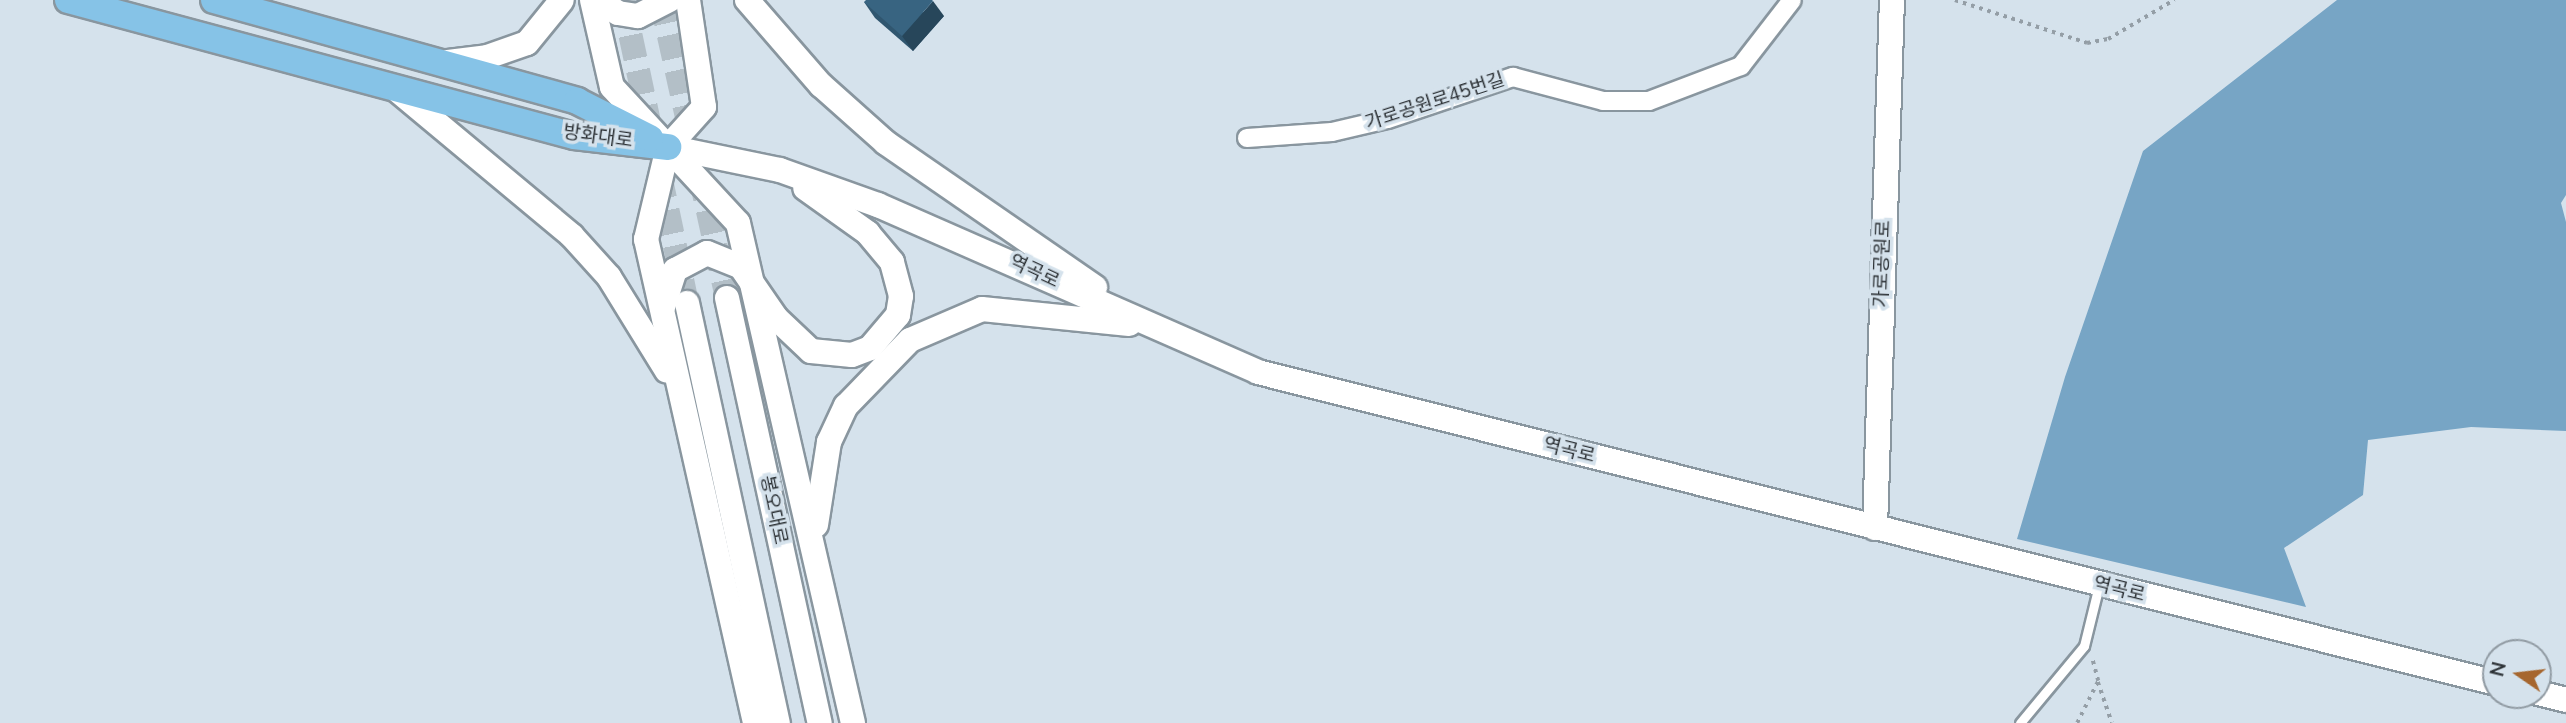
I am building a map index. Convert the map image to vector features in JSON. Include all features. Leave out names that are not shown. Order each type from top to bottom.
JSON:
[{"type":"main road","name":"방화대로","points":[[68,0],[388,84],[573,136],[668,147]]},
{"type":"main road","name":"방화대로","points":[[214,0],[447,62],[577,101],[668,147]]},
{"type":"street","points":[[447,62],[487,57],[527,43],[562,0]]},
{"type":"street","points":[[592,0],[611,87],[738,223],[755,287],[853,723]]},
{"type":"street","points":[[600,0],[618,13],[638,16],[668,0]]},
{"type":"street","points":[[688,0],[704,107],[668,147],[646,239],[755,723]]},
{"type":"street","points":[[747,0],[821,85],[886,143],[1154,327]]},
{"type":"street","name":"가로공원로45번길","points":[[1247,138],[1332,132],[1388,120],[1513,77],[1604,101],[1648,100],[1741,66],[1792,0]]},
{"type":"street","name":"가로공원로","points":[[1875,528],[1892,0]]},
{"type":"street","points":[[388,84],[457,134],[572,236],[608,277],[678,389]]},
{"type":"street","name":"역곡로","points":[[668,147],[780,170],[967,242],[1258,372],[2482,680]]},
{"type":"street","points":[[662,311],[675,270],[707,253],[741,267],[795,339],[829,355],[870,348],[898,315],[898,279],[883,249],[780,170]]},
{"type":"street","name":"봉오대로","points":[[727,298],[820,723]]},
{"type":"street","name":"봉오대로","points":[[687,303],[778,723]]},
{"type":"street","points":[[814,551],[829,442],[875,369],[910,340],[982,309],[1154,327]]},
{"type":"lane","points":[[2020,723],[2084,646],[2099,585]]},
{"type":"path","points":[[1955,0],[2088,43],[2108,39],[2174,0]]},
{"type":"path","points":[[2084,646],[2112,723]]},
{"type":"path","points":[[2077,723],[2098,681]]},
{"type":"shaded area","points":[[2337,0],[2566,0],[2566,195],[2561,203],[2566,222],[2566,431],[2471,427],[2368,440],[2363,495],[2284,548],[2306,607],[2017,539],[2065,377],[2143,151]]},
{"type":"building","points":[[933,1],[902,36],[864,2]]},
{"type":"tunnel","points":[[623,0],[652,136]]},
{"type":"tunnel","points":[[661,0],[692,140]]},
{"type":"tunnel","points":[[660,175],[687,303]]},
{"type":"tunnel","points":[[700,175],[727,298]]}]
